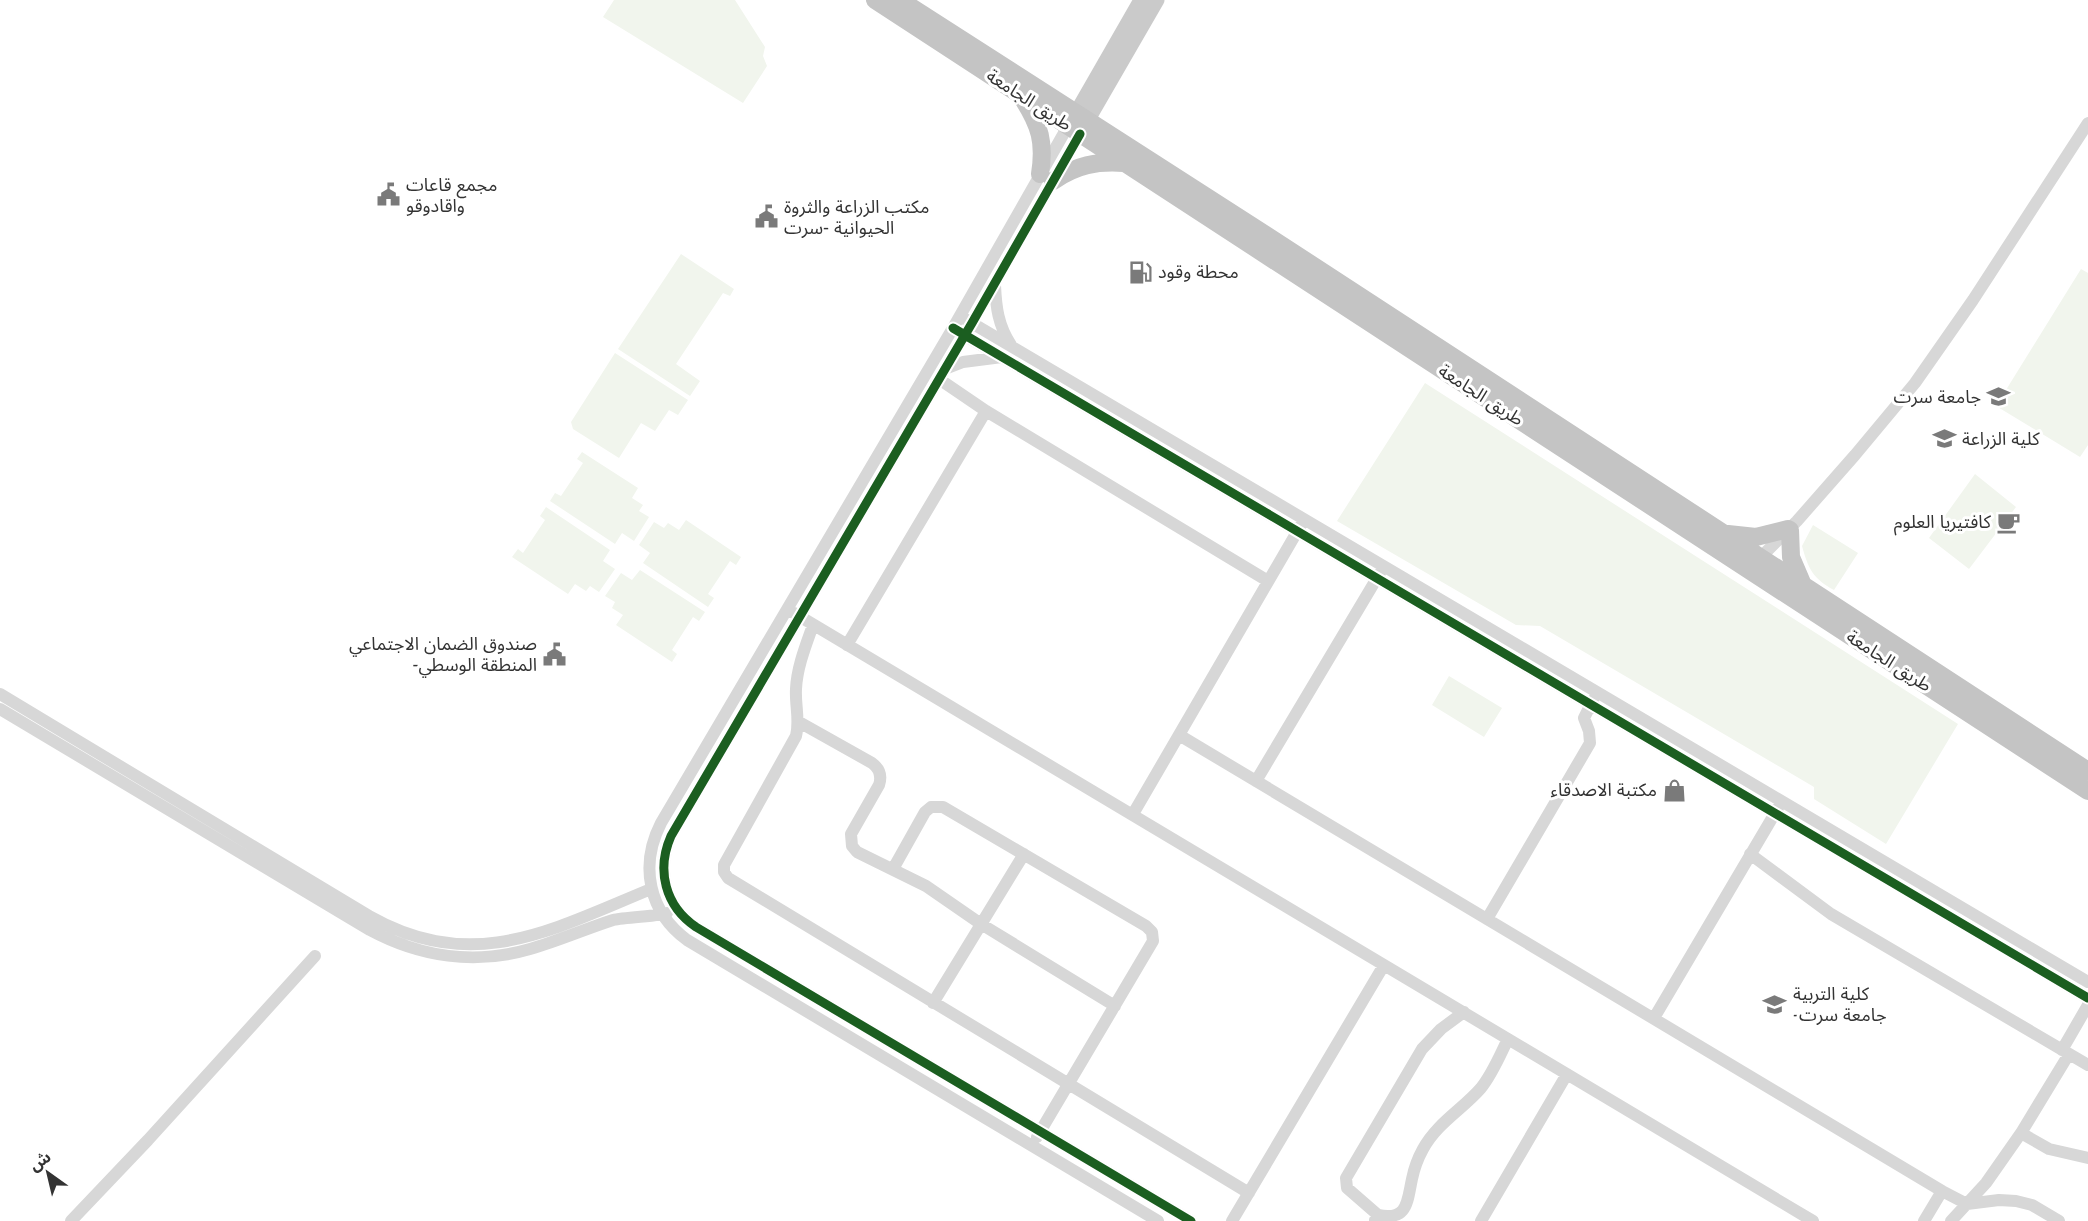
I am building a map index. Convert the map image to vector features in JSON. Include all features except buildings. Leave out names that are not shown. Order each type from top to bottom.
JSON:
[{"type":"highway","name":"طريق الجامعة","points":[[875,0],[1021,95],[1078,123],[1125,163],[1217,213]]},
{"type":"highway","name":"طريق الجامعة","points":[[900,0],[1078,123],[1758,566],[2088,790]]},
{"type":"highway","points":[[1021,95],[1033,114],[1042,140],[1046,178],[1086,164],[1106,161],[1125,163]]},
{"type":"highway","name":"طريق الجامعة","points":[[1463,374],[1722,533],[1758,566],[1803,585],[2088,771]]},
{"type":"highway","points":[[1722,533],[1756,537],[1792,526],[1791,557],[1803,585]]},
{"type":"main road","points":[[1078,123],[1141,0]]},
{"type":"main road","points":[[1078,123],[1157,0]]},
{"type":"street","points":[[1078,123],[957,322],[661,824],[653,841],[649,860],[651,889],[663,916],[687,940],[1158,1221]]},
{"type":"street","points":[[1758,566],[1921,376],[1980,290],[2088,123]]},
{"type":"street","points":[[1046,178],[995,283],[671,836],[664,862],[665,885],[675,907],[696,927],[1191,1221]]},
{"type":"street","points":[[995,283],[998,318],[1003,333],[1014,348]]},
{"type":"street","points":[[957,322],[972,323],[2088,982]]},
{"type":"street","points":[[957,322],[965,335],[2088,998]]},
{"type":"street","points":[[942,374],[963,362],[1002,357]]},
{"type":"street","points":[[942,374],[986,411],[1268,581]]},
{"type":"street","points":[[847,645],[986,411]]},
{"type":"street","points":[[1133,814],[1304,520]]},
{"type":"street","points":[[1256,781],[1383,566]]},
{"type":"street","points":[[788,609],[1813,1221]]},
{"type":"street","points":[[813,625],[797,679],[796,699],[799,722],[794,742],[724,865],[724,872],[728,878],[1249,1193]]},
{"type":"street","points":[[1487,919],[1590,742],[1584,718],[1598,693]]},
{"type":"street","points":[[0,694],[369,916],[393,929],[419,938],[458,945],[505,942],[552,928],[651,889]]},
{"type":"street","points":[[0,709],[370,930],[411,949],[456,957],[502,955],[532,948],[621,918],[642,915],[663,916],[675,907]]},
{"type":"street","points":[[799,722],[872,764],[878,770],[879,785],[853,830],[851,842],[857,852],[945,898],[981,924],[1115,1006]]},
{"type":"street","points":[[1179,735],[1942,1191],[1967,1204],[2016,1201],[2032,1205],[2060,1221]]},
{"type":"street","points":[[1653,1018],[1782,801]]},
{"type":"street","points":[[893,869],[928,809],[935,806],[946,808],[1146,926],[1152,932],[1153,941],[1031,1146]]},
{"type":"street","points":[[933,1003],[1024,854]]},
{"type":"street","points":[[1750,854],[1831,914],[2088,1065]]},
{"type":"street","points":[[649,860],[664,862]]},
{"type":"street","points":[[71,1221],[315,956]]},
{"type":"street","points":[[1232,1221],[1384,965]]},
{"type":"street","points":[[1951,1221],[1986,1183],[2021,1133],[2066,1052],[2088,1005]]},
{"type":"street","points":[[1464,1012],[1441,1029],[1422,1049],[1346,1178],[1347,1188],[1376,1218],[1391,1218],[1400,1214],[1406,1207],[1417,1162],[1425,1146],[1437,1129],[1481,1087],[1508,1039]]},
{"type":"street","points":[[1481,1221],[1567,1074]]},
{"type":"street","points":[[2021,1133],[2049,1149],[2088,1158]]},
{"type":"street","points":[[1923,1221],[1942,1191]]},
{"type":"shaded area","points":[[614,0],[735,0],[765,47],[763,56],[767,66],[743,103],[603,17]]},
{"type":"shaded area","points":[[681,254],[734,289],[730,296],[723,293],[676,364],[700,381],[690,396],[618,349]]},
{"type":"shaded area","points":[[2081,269],[2088,273],[2088,445],[2080,457],[1996,406]]},
{"type":"shaded area","points":[[615,353],[688,400],[678,415],[669,410],[655,431],[641,423],[619,458],[573,429],[571,422]]},
{"type":"shaded area","points":[[1425,383],[1958,724],[1886,844],[1814,799],[1814,787],[1540,626],[1516,625],[1337,521]]},
{"type":"shaded area","points":[[582,452],[638,488],[632,498],[643,505],[639,511],[649,517],[634,541],[622,533],[615,544],[550,501],[555,493],[561,496],[583,463],[577,459]]},
{"type":"shaded area","points":[[1975,474],[2016,507],[1969,569],[1929,538]]},
{"type":"shaded area","points":[[546,507],[610,550],[603,561],[615,569],[599,592],[590,586],[586,591],[575,584],[568,594],[512,557],[518,549],[523,553],[545,520],[540,516]]},
{"type":"shaded area","points":[[686,520],[741,557],[736,565],[730,561],[708,594],[714,598],[708,607],[643,563],[650,553],[639,545],[654,522],[664,528],[668,523],[679,530]]},
{"type":"shaded area","points":[[1813,525],[1858,553],[1834,590],[1816,577],[1804,554],[1802,546]]},
{"type":"shaded area","points":[[640,570],[705,612],[699,621],[693,617],[672,650],[677,654],[672,662],[616,625],[623,615],[612,608],[615,602],[605,596],[621,573],[632,580]]},
{"type":"shaded area","points":[[1449,676],[1502,708],[1484,737],[1432,705]]},
{"type":"cycle path","points":[[1080,134],[972,323],[671,836],[666,849],[664,874],[666,886],[677,909],[696,927],[1191,1221]]},
{"type":"cycle path","points":[[953,328],[2088,998]]},
{"type":"place","name":"مجمع قاعات واقادوقو","points":[[388,195]]},
{"type":"place","name":"مكتب الزراعة والثروة الحيوانية -سرت","points":[[766,217]]},
{"type":"place","name":"محطة وقود","points":[[1140,272]]},
{"type":"place","name":"جامعة سرت","points":[[1999,397]]},
{"type":"place","name":"كلية الزراعة","points":[[1944,439]]},
{"type":"place","name":"كافتيريا العلوم","points":[[2009,522]]},
{"type":"place","name":"صندوق الضمان الاجتماعي -المنطقة الوسطي","points":[[555,654]]},
{"type":"place","name":"مكتبة الاصدقاء","points":[[1675,790]]},
{"type":"place","name":"كلية التربية -جامعة سرت","points":[[1775,1004]]}]
